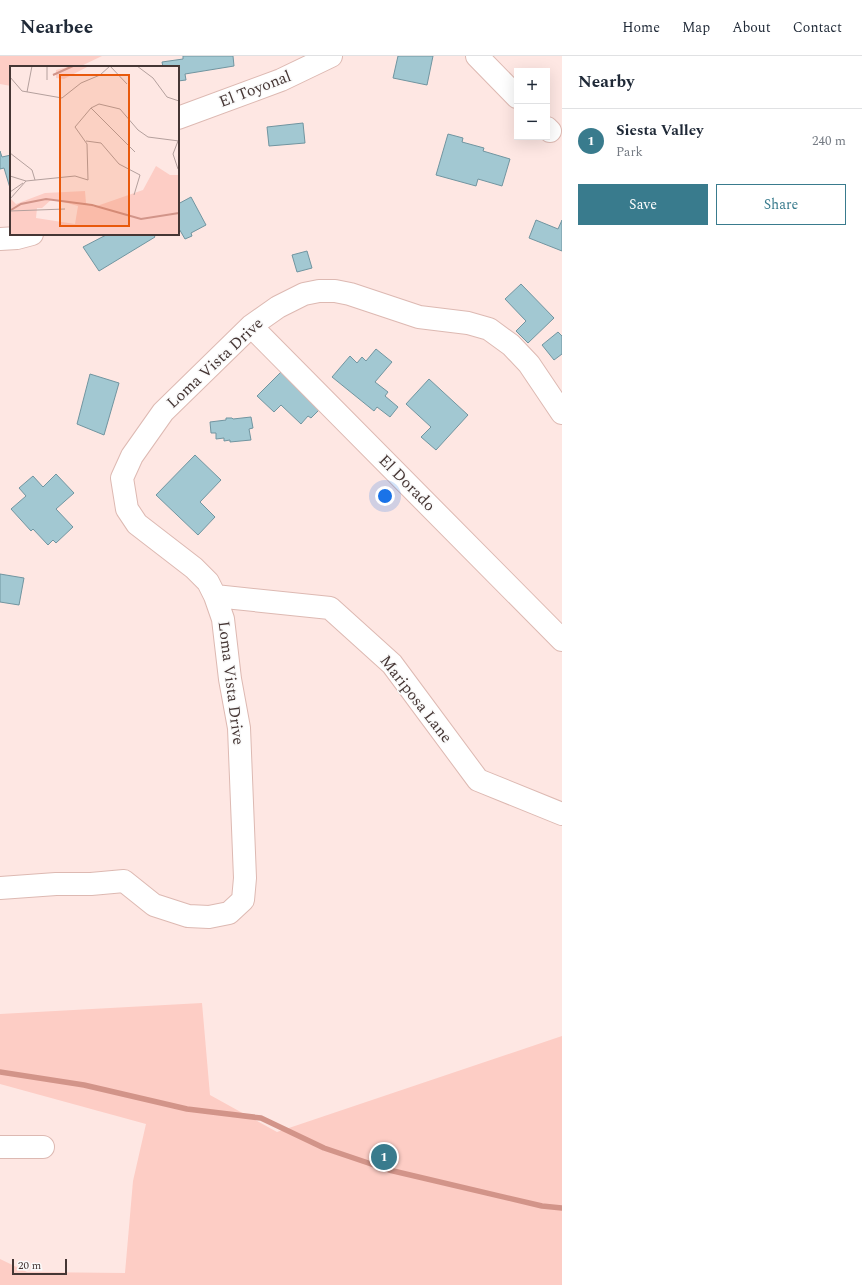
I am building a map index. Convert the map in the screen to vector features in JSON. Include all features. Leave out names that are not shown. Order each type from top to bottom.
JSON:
[{"type":"street","name":"El Toyonal","points":[[179,118],[281,80],[331,56]]},
{"type":"street","points":[[477,56],[514,94]]},
{"type":"street","points":[[0,239],[16,238],[28,235]]},
{"type":"street","name":"Loma Vista Drive","points":[[0,888],[124,881],[154,905],[188,916],[209,917],[229,913],[243,900],[245,878],[238,728],[230,679],[224,619],[208,582],[194,568],[137,524],[127,509],[122,478],[132,456],[163,412],[251,326],[278,307],[304,294],[319,291],[335,291],[350,294],[419,317],[468,323],[489,329],[512,345],[529,364],[562,413]]},
{"type":"street","name":"El Dorado","points":[[251,326],[562,640]]},
{"type":"street","name":"Mariposa Lane","points":[[215,596],[330,608],[392,664],[478,780],[562,814]]},
{"type":"street","points":[[0,1147],[43,1147]]},
{"type":"shaded area","points":[[0,56],[102,56],[81,66],[10,66],[10,86],[0,84]]},
{"type":"shaded area","points":[[202,1003],[210,1095],[277,1132],[562,1036],[562,1285],[0,1285],[0,1259],[27,1272],[125,1273],[133,1181],[146,1124],[0,1084],[0,1014]]},
{"type":"building","points":[[183,56],[233,56],[234,66],[185,74],[186,80],[179,81],[179,66],[163,66],[162,62],[183,59]]},
{"type":"building","points":[[398,56],[433,56],[427,85],[393,78]]},
{"type":"building","points":[[303,123],[305,143],[269,146],[267,127]]},
{"type":"building","points":[[448,134],[463,138],[462,142],[484,148],[483,151],[510,159],[502,186],[478,179],[476,186],[436,175]]},
{"type":"building","points":[[0,151],[2,157],[10,155],[10,188],[4,168],[0,169]]},
{"type":"building","points":[[191,197],[206,225],[191,233],[192,236],[185,239],[179,229],[179,203]]},
{"type":"building","points":[[536,220],[558,229],[562,220],[562,251],[529,238]]},
{"type":"building","points":[[106,235],[154,235],[155,237],[99,271],[83,247]]},
{"type":"building","points":[[307,251],[312,268],[297,272],[292,255]]},
{"type":"building","points":[[521,284],[554,318],[528,343],[516,331],[526,321],[505,299]]},
{"type":"building","points":[[558,332],[562,336],[562,354],[554,360],[542,345]]},
{"type":"building","points":[[376,349],[392,362],[375,382],[388,392],[385,396],[398,407],[390,417],[377,407],[374,411],[332,377],[350,356],[357,363],[362,357],[366,361]]},
{"type":"building","points":[[286,367],[324,405],[311,418],[308,416],[301,424],[281,405],[274,412],[257,396]]},
{"type":"building","points":[[90,374],[119,383],[104,435],[77,424]]},
{"type":"building","points":[[429,379],[468,415],[436,450],[421,437],[431,427],[406,404]]},
{"type":"building","points":[[251,417],[253,428],[249,429],[251,440],[230,442],[230,440],[224,441],[224,438],[216,439],[216,433],[211,433],[210,422],[226,420],[226,418],[233,419]]},
{"type":"building","points":[[195,455],[221,480],[200,502],[215,517],[198,535],[156,495]]},
{"type":"building","points":[[56,474],[74,493],[56,509],[73,527],[56,543],[53,540],[48,545],[33,529],[31,531],[11,509],[26,496],[19,488],[33,476],[43,487]]},
{"type":"building","points":[[0,574],[24,578],[19,605],[0,602]]},
{"type":"waterway","points":[[0,1072],[84,1085],[187,1109],[261,1118],[324,1148],[389,1170],[542,1206],[562,1208]]},
{"type":"place","name":"Siesta Valley","points":[[384,1157]]}]
